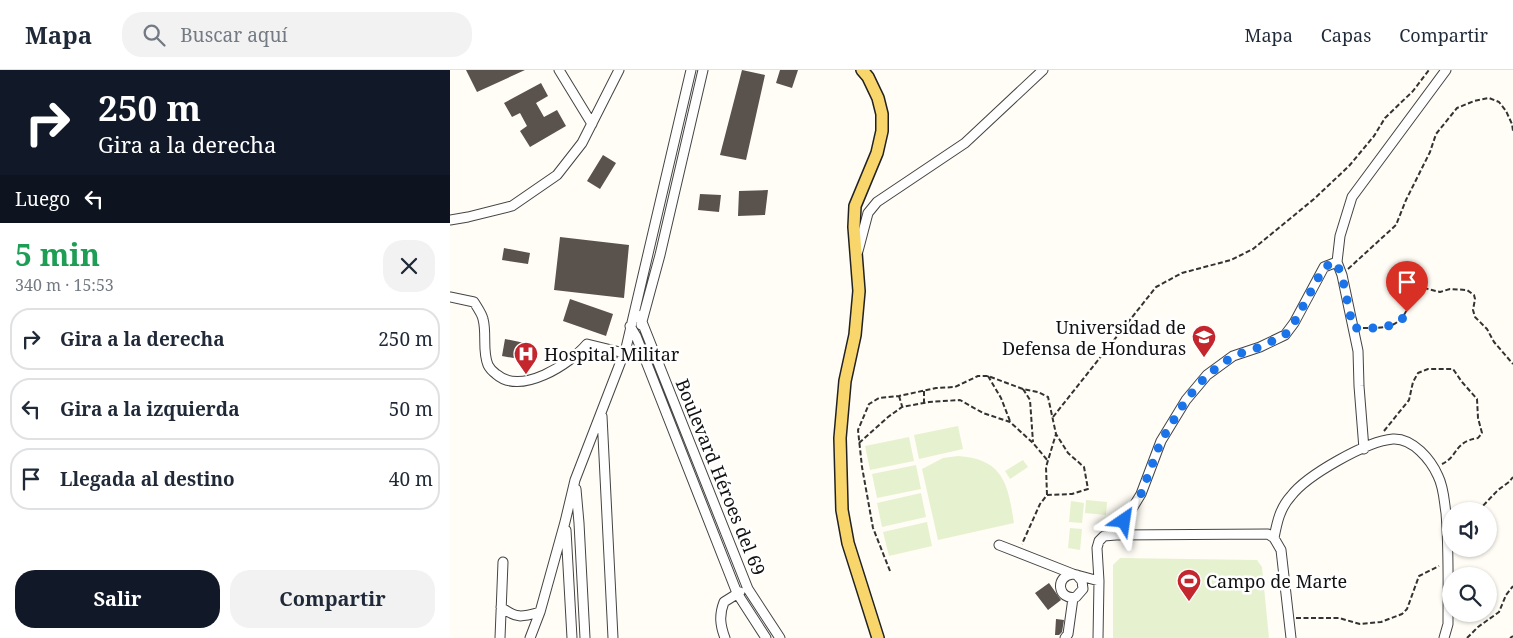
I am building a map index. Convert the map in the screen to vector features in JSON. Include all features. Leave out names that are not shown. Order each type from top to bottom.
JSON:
[{"type":"main road","points":[[862,70],[868,77],[878,98],[882,114],[882,131],[876,153],[855,206],[854,227],[858,251],[859,292],[855,334],[845,381],[840,438],[842,510],[848,543],[878,638]]},
{"type":"street","points":[[559,70],[592,124]]},
{"type":"street","points":[[450,220],[512,206],[557,175],[582,143],[619,70]]},
{"type":"street","points":[[530,638],[540,612],[575,480],[625,350],[691,70]]},
{"type":"street","points":[[625,350],[636,336],[642,322],[660,255],[703,70]]},
{"type":"street","points":[[858,251],[868,213],[877,202],[965,143],[1044,70]]},
{"type":"street","points":[[1364,448],[1358,351],[1342,276],[1336,262],[1340,236],[1352,197],[1446,70]]},
{"type":"street","points":[[1116,534],[1141,494],[1161,441],[1186,400],[1207,375],[1233,356],[1260,347],[1285,335],[1294,323],[1324,267],[1336,262]]},
{"type":"street","points":[[450,297],[474,302],[483,318],[485,358],[489,369],[500,377],[513,382],[538,378],[578,355],[588,344],[625,350]]},
{"type":"street","name":"Boulevard Héroes del 69","points":[[635,312],[642,322],[748,589],[780,638]]},
{"type":"street","name":"Boulevard Héroes del 69","points":[[630,326],[636,336],[737,593],[766,638]]},
{"type":"street","points":[[602,411],[613,638]]},
{"type":"street","points":[[1274,538],[1278,517],[1290,496],[1310,477],[1364,448],[1393,439],[1411,444],[1420,451],[1433,467],[1439,477],[1444,493],[1448,531],[1448,624],[1444,638]]},
{"type":"street","points":[[575,480],[586,638]]},
{"type":"street","points":[[565,522],[572,638]]},
{"type":"street","points":[[1098,638],[1099,582],[1097,548],[1099,541],[1104,536],[1116,534],[1268,534],[1274,538],[1281,550],[1291,638]]},
{"type":"street","points":[[999,545],[1075,575],[1099,582]]},
{"type":"street","points":[[500,638],[503,562]]},
{"type":"street","points":[[1075,575],[1082,581],[1083,589],[1080,595],[1073,598],[1063,594],[1060,587],[1060,583],[1065,576],[1075,575]]},
{"type":"street","points":[[725,638],[721,628],[720,612],[724,602],[737,593],[748,589]]},
{"type":"street","points":[[1065,638],[1068,634],[1073,598]]},
{"type":"street","points":[[501,608],[512,616],[522,617],[540,612]]},
{"type":"path","points":[[1053,418],[1156,287],[1182,273],[1231,260],[1253,249],[1314,199],[1349,166],[1374,136],[1385,118],[1413,91],[1429,70]]},
{"type":"path","points":[[1342,276],[1396,225],[1430,152],[1436,134],[1457,108],[1474,101],[1490,98],[1499,102],[1506,111],[1513,131]]},
{"type":"path","points":[[1353,328],[1382,328],[1400,322],[1407,312],[1416,288],[1420,287],[1440,292],[1450,288],[1467,290],[1474,295],[1473,310],[1475,317],[1487,329],[1494,342],[1513,364]]},
{"type":"path","points":[[1378,444],[1381,434],[1409,400],[1413,382],[1418,373],[1428,369],[1453,369],[1477,399],[1478,418],[1482,433],[1478,438],[1458,447],[1445,463],[1433,467]]},
{"type":"path","points":[[890,571],[873,528],[862,467],[858,430],[869,404],[879,398],[955,387],[978,376],[988,376],[1048,397],[1056,434],[1068,453],[1084,467],[1088,489],[1072,494],[1047,495]]},
{"type":"path","points":[[988,376],[1001,398],[1010,422]]},
{"type":"path","points":[[1023,389],[1030,400],[1033,443]]},
{"type":"path","points":[[924,391],[924,403]]},
{"type":"path","points":[[899,396],[902,407]]},
{"type":"path","points":[[859,443],[902,407],[960,400],[983,413],[1010,422],[1033,443],[1048,461]]},
{"type":"path","points":[[1019,552],[1040,504],[1047,495],[1046,466],[1056,434]]},
{"type":"path","points":[[1487,502],[1498,490],[1510,482],[1513,476]]},
{"type":"path","points":[[1290,618],[1339,618],[1360,624],[1381,622],[1402,614],[1407,609],[1419,576],[1448,561]]},
{"type":"path","points":[[1468,638],[1478,627],[1499,612],[1506,595],[1513,586]]},
{"type":"green space","points":[[958,426],[963,449],[919,459],[914,435]]},
{"type":"green space","points":[[909,437],[914,461],[870,470],[865,446]]},
{"type":"green space","points":[[958,456],[985,462],[1001,476],[1006,486],[1014,523],[938,540],[922,469],[943,458]]},
{"type":"green space","points":[[1023,460],[1028,467],[1010,479],[1005,471]]},
{"type":"green space","points":[[916,465],[921,489],[877,498],[872,474]]},
{"type":"green space","points":[[921,493],[926,517],[882,527],[877,503]]},
{"type":"green space","points":[[1086,500],[1107,502],[1106,515],[1085,513]]},
{"type":"green space","points":[[1071,501],[1084,503],[1082,523],[1069,522]]},
{"type":"green space","points":[[927,522],[932,546],[889,556],[883,532]]},
{"type":"green space","points":[[1070,528],[1082,529],[1080,550],[1068,548]]},
{"type":"green space","name":"Campo de Marte","points":[[1120,558],[1257,560],[1262,567],[1269,638],[1113,638],[1113,565]]},
{"type":"building","points":[[466,70],[525,70],[477,92]]},
{"type":"building","points":[[742,70],[765,75],[746,160],[720,155]]},
{"type":"building","points":[[780,70],[798,70],[792,88],[776,83]]},
{"type":"building","points":[[541,83],[548,96],[536,103],[544,117],[557,110],[566,126],[530,147],[520,131],[527,126],[520,113],[512,117],[504,103]]},
{"type":"building","points":[[603,155],[616,163],[600,189],[587,181]]},
{"type":"building","points":[[768,190],[765,215],[738,216],[739,191]]},
{"type":"building","points":[[700,194],[721,195],[719,212],[698,210]]},
{"type":"building","points":[[560,237],[629,245],[624,298],[554,290]]},
{"type":"building","points":[[504,248],[530,253],[528,264],[502,260]]},
{"type":"building","points":[[570,299],[613,314],[606,336],[563,321]]},
{"type":"building","points":[[505,339],[534,345],[531,361],[502,356]]},
{"type":"building","points":[[1049,583],[1061,600],[1048,610],[1035,593]]},
{"type":"building","points":[[1056,619],[1064,620],[1062,632],[1059,635],[1055,635]]},
{"type":"place","name":"Universidad de Defensa de Honduras","points":[[1204,358]]},
{"type":"place","name":"Hospital Militar","points":[[526,375]]},
{"type":"place","name":"Campo de Marte","points":[[1189,602]]},
{"type":"route","points":[[1124,521],[1141,494],[1161,441],[1186,400],[1207,375],[1233,356],[1260,347],[1285,335],[1294,323],[1324,267],[1336,262],[1342,276],[1353,328],[1382,328],[1400,322],[1407,312]]}]
